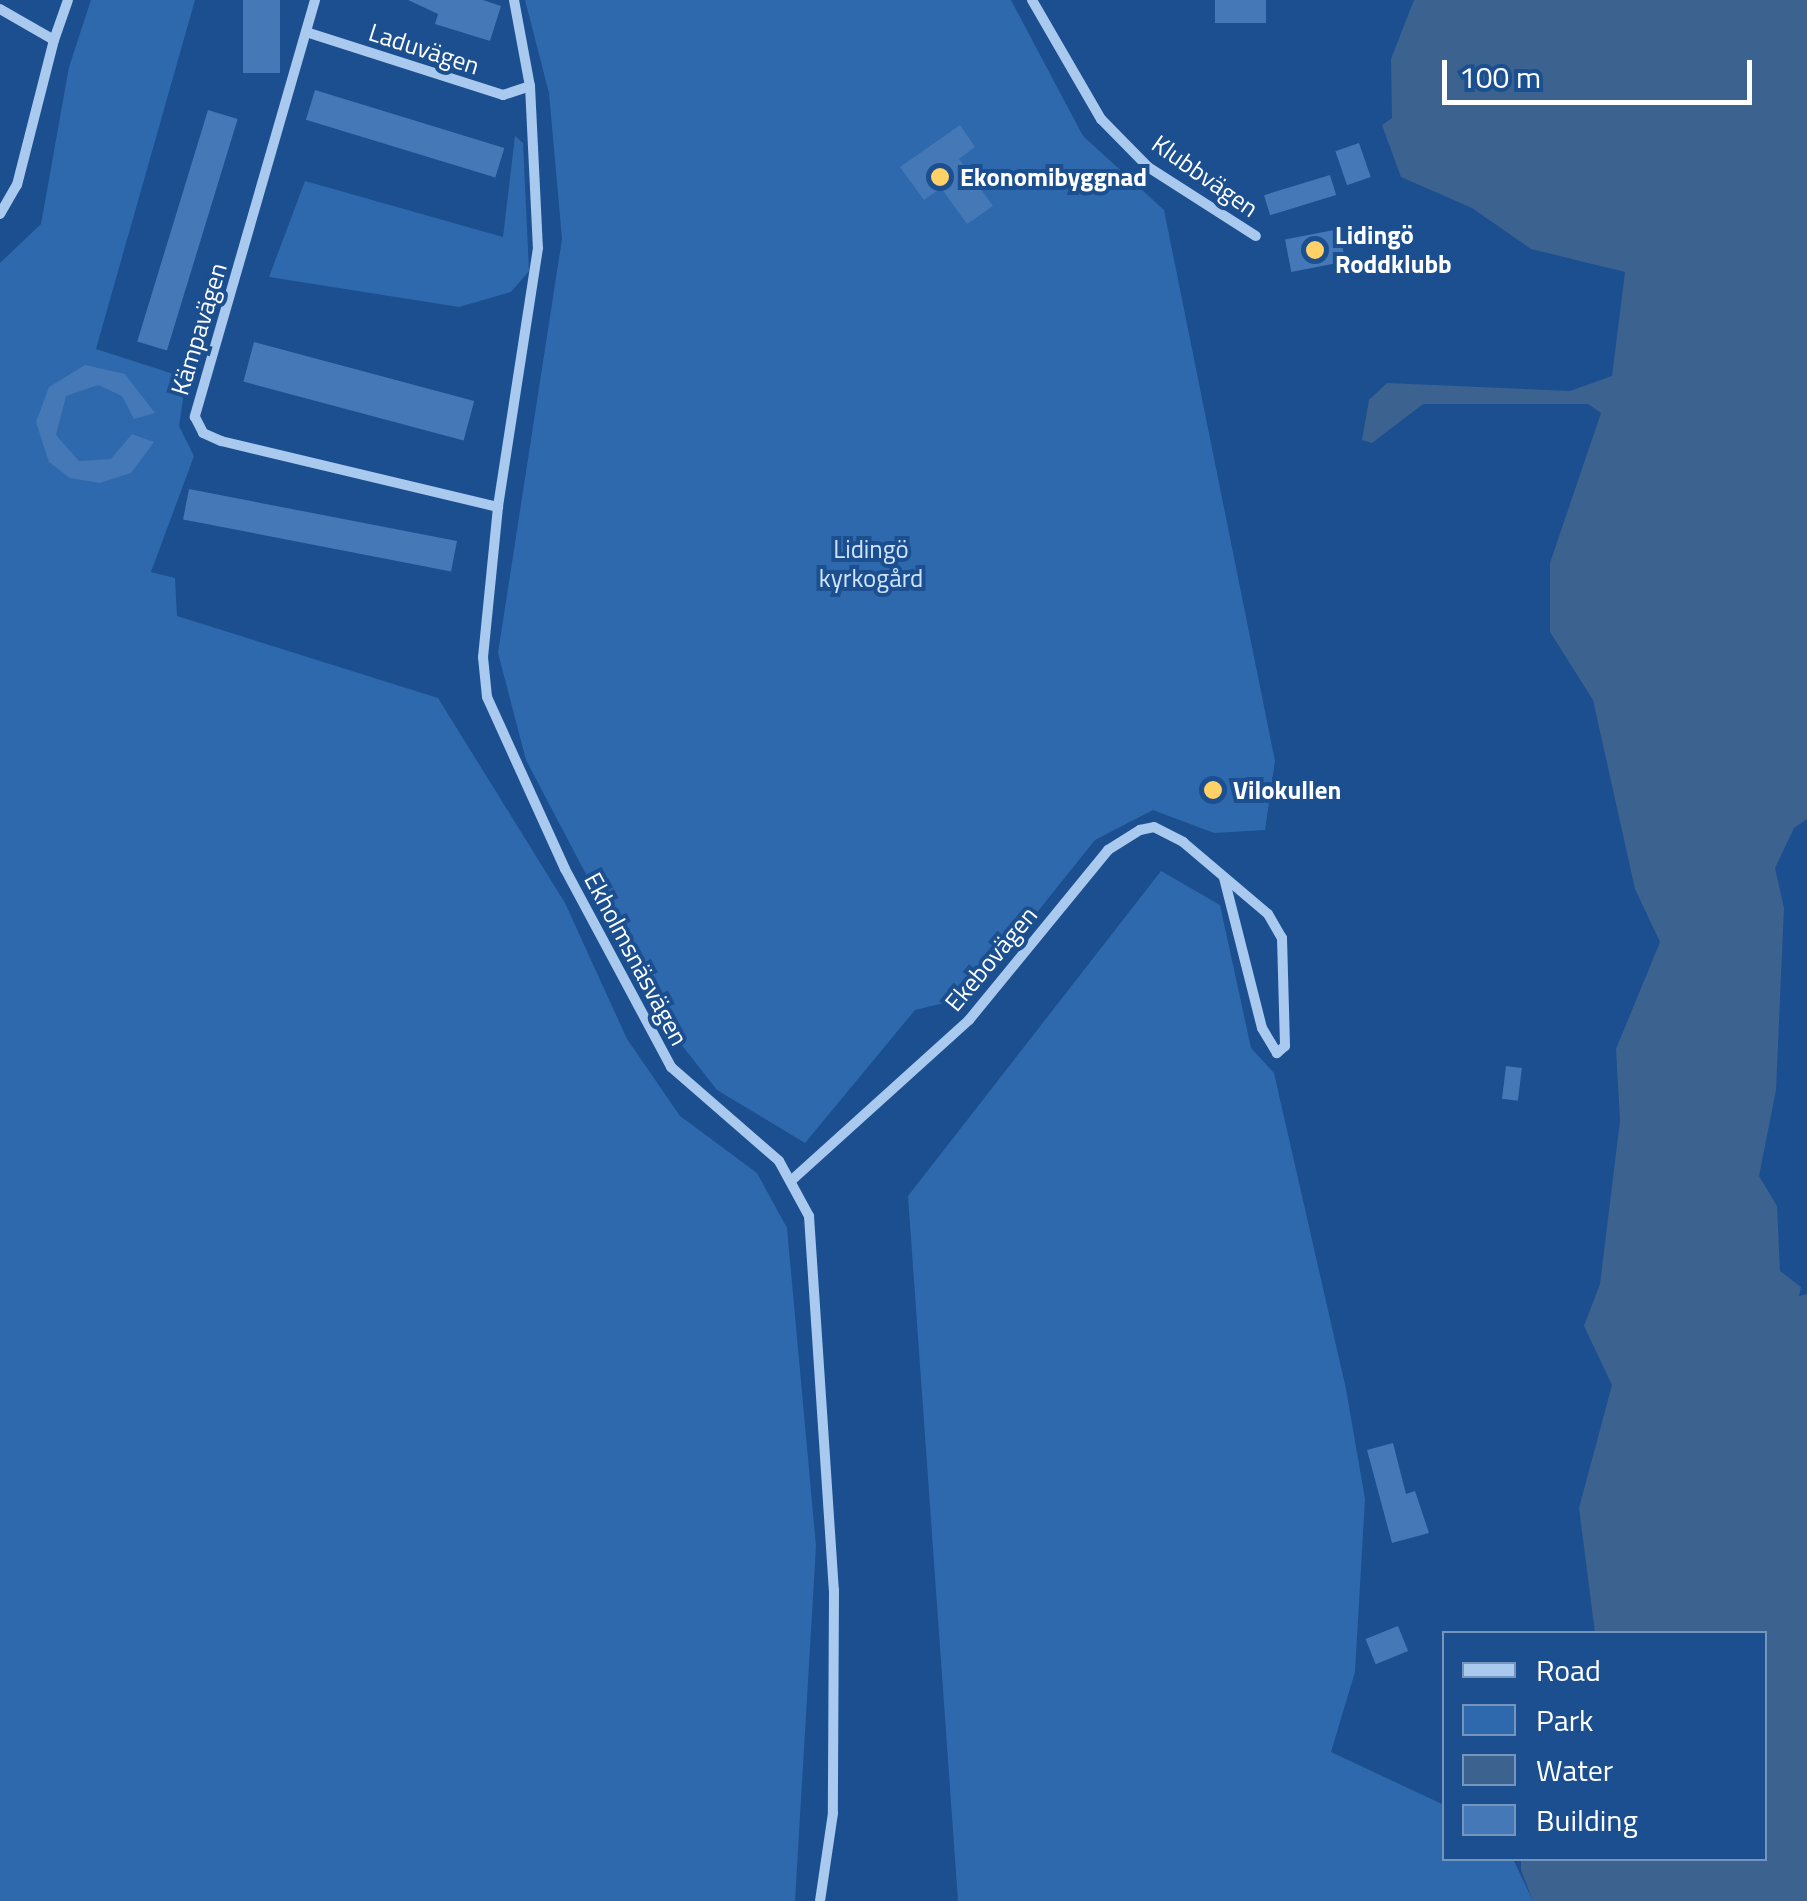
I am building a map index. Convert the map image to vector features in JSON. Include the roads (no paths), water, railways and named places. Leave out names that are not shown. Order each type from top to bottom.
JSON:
[{"type":"street","points":[[0,214],[17,185],[68,0]]},
{"type":"street","name":"Kämpavägen","points":[[315,0],[194,406],[199,427],[221,440],[498,507]]},
{"type":"street","name":"Ekholmsnäsvägen","points":[[514,0],[530,86],[538,248],[498,507],[483,657],[496,728],[671,1067],[793,1179],[815,1242],[834,1590],[833,1812],[820,1901]]},
{"type":"street","name":"Klubbvägen","points":[[1032,0],[1101,119],[1148,166],[1256,236]]},
{"type":"street","points":[[0,9],[54,40]]},
{"type":"street","name":"Laduvägen","points":[[306,32],[503,95],[530,86]]},
{"type":"street","name":"Ekebovägen","points":[[793,1179],[969,1020],[1108,850],[1154,827],[1224,878],[1268,914],[1282,938],[1285,1046],[1278,1053],[1262,1028],[1224,878]]},
{"type":"water","points":[[1414,0],[1807,0],[1807,819],[1794,828],[1775,868],[1784,908],[1776,1090],[1759,1176],[1777,1206],[1780,1271],[1801,1287],[1799,1296],[1807,1294],[1807,1901],[1533,1901],[1521,1870],[1521,1861],[1767,1861],[1767,1631],[1595,1631],[1579,1508],[1612,1385],[1584,1326],[1600,1284],[1620,1121],[1616,1049],[1660,942],[1635,889],[1593,700],[1550,632],[1550,563],[1601,413],[1588,404],[1423,404],[1372,443],[1362,440],[1369,400],[1387,383],[1570,391],[1612,376],[1625,272],[1531,249],[1472,208],[1401,177],[1382,125],[1392,118],[1391,59]]},
{"type":"place","name":"Ekonomibyggnad","points":[[940,177]]},
{"type":"place","name":"Lidingö Roddklubb","points":[[1315,250]]},
{"type":"place","name":"Vilokullen","points":[[1213,790]]},
{"type":"park label","name":"Lidingö kyrkogård","points":[[871,564]]}]
